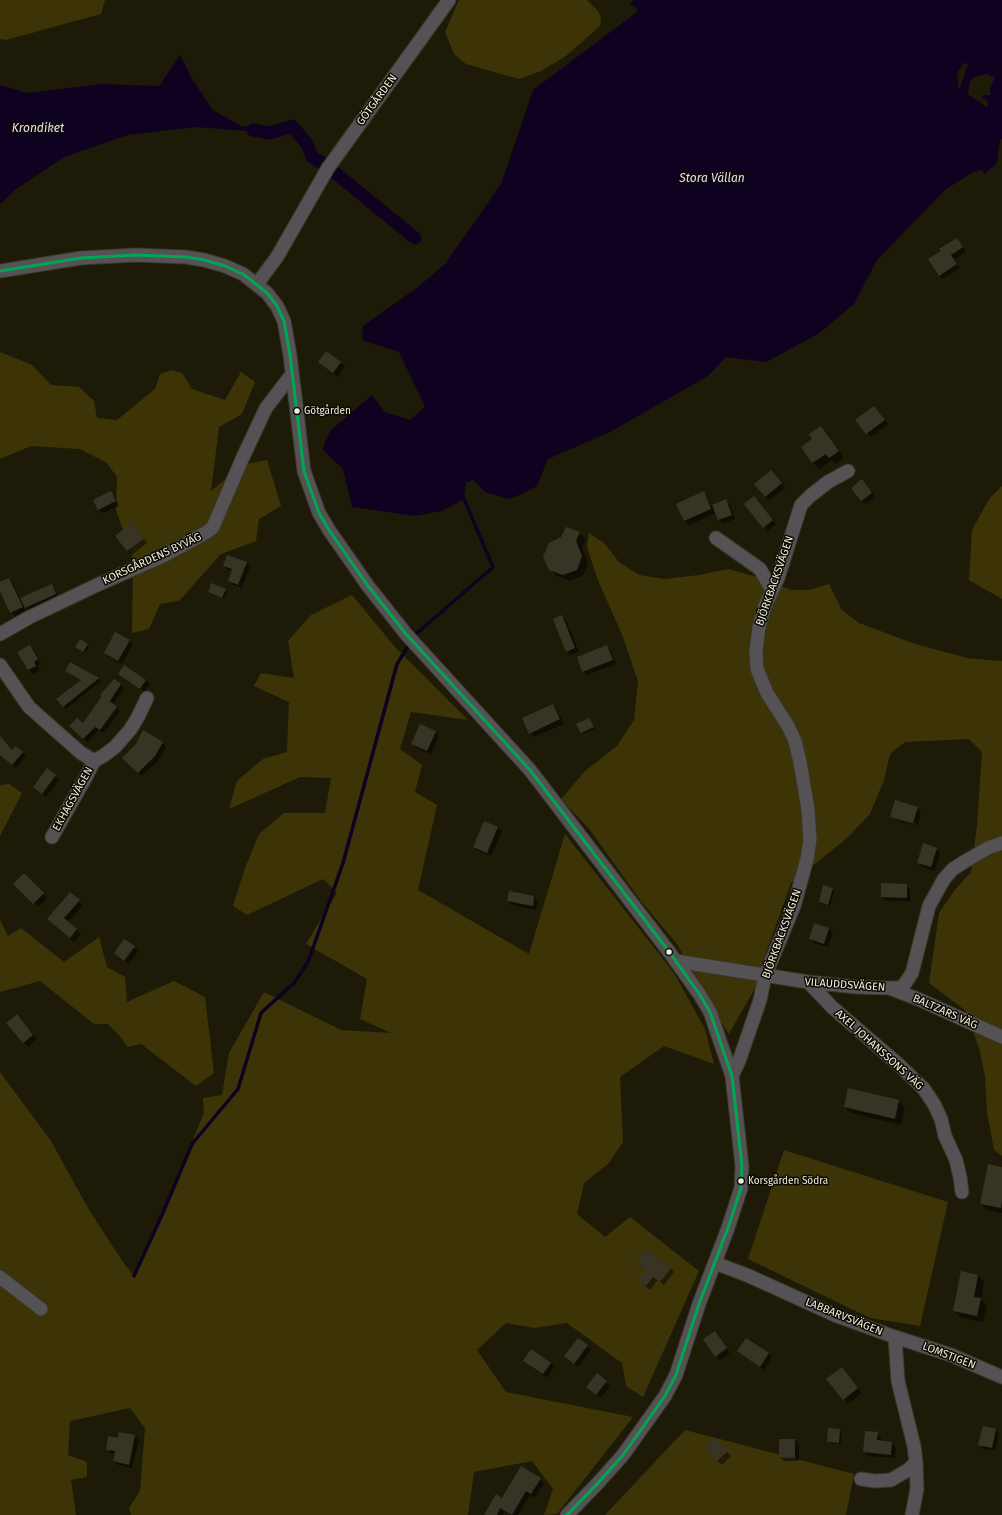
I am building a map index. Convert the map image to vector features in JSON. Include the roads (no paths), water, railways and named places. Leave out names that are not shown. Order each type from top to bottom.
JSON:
[{"type":"street","name":"GÖTGÅRDEN","points":[[257,284],[277,257],[328,168],[449,0]]},
{"type":"street","points":[[0,271],[81,258],[136,255],[204,260],[225,266],[243,274],[257,284],[273,300],[284,320],[289,348],[304,470],[314,499],[328,530],[368,586],[406,634],[530,770],[676,961],[710,1012],[732,1076],[742,1166],[741,1188],[699,1304],[682,1361],[665,1396],[623,1455],[567,1515]]},
{"type":"street","name":"KORSGÅRDENS BYVÄG","points":[[0,634],[28,618],[165,555],[207,532],[212,527],[266,408],[292,374]]},
{"type":"street","name":"BJÖRKBACKSVÄGEN","points":[[732,1076],[739,1061],[760,1000],[765,976],[794,906],[807,859],[810,840],[807,802],[795,741],[788,726],[767,693],[757,669],[756,662],[759,627],[765,606],[778,578],[801,505],[828,482],[848,471]]},
{"type":"street","points":[[716,538],[760,569],[772,590]]},
{"type":"street","name":"EKHAGSVÄGEN","points":[[0,665],[29,707],[81,753],[94,761]]},
{"type":"street","name":"EKHAGSVÄGEN","points":[[52,837],[94,761],[115,747],[130,730],[147,698]]},
{"type":"street","name":"VILAUDDSVÄGEN","points":[[676,961],[808,982],[899,988],[904,985],[912,973],[929,906],[944,879],[964,862],[988,848],[1002,843]]},
{"type":"street","name":"AXEL JOHANSSONS VÄG","points":[[808,982],[833,1008],[898,1064],[924,1089],[934,1104],[941,1119],[945,1136],[956,1160],[962,1192]]},
{"type":"street","name":"BALTZARS VÄG","points":[[888,988],[918,999],[1002,1037]]},
{"type":"street","name":"LABBARVSVÄGEN","points":[[715,1263],[749,1276],[837,1316],[895,1337],[898,1381],[914,1446],[916,1462],[917,1489],[912,1515]]},
{"type":"street","points":[[0,1278],[41,1309]]},
{"type":"street","name":"LOMSTIGEN","points":[[895,1337],[951,1355],[1002,1377]]},
{"type":"street","points":[[861,1479],[875,1481],[891,1480],[908,1470],[916,1462]]},
{"type":"water","name":"Stora Vällan","points":[[633,0],[1002,0],[1002,139],[1000,140],[997,163],[985,174],[981,170],[972,173],[945,190],[877,260],[854,304],[818,334],[766,362],[726,357],[708,376],[610,432],[548,459],[537,486],[522,494],[509,499],[485,492],[473,480],[466,483],[464,499],[442,511],[415,516],[352,507],[343,469],[323,450],[324,444],[331,430],[372,395],[385,412],[410,420],[425,407],[399,352],[362,340],[363,326],[418,287],[445,264],[501,184],[533,90],[637,12],[637,8],[630,4]],"holes":[[[964,63],[968,64],[959,90],[957,73]],[[987,74],[995,78],[990,87],[990,95],[983,95],[982,98],[987,100],[988,108],[968,94],[970,81],[976,76]]]},
{"type":"water","name":"Krondiket","points":[[180,55],[192,79],[213,110],[241,126],[265,127],[270,133],[196,127],[128,135],[64,157],[15,190],[0,204],[0,85],[28,93],[100,84],[159,86]]},
{"type":"waterway","points":[[253,130],[270,133],[292,126],[307,144],[312,157],[324,164]]},
{"type":"waterway","points":[[334,172],[415,238]]},
{"type":"waterway","points":[[414,638],[416,634],[493,567],[464,499]]},
{"type":"waterway","points":[[134,1276],[192,1144],[238,1089],[261,1013],[294,983],[308,962],[343,863],[397,664],[410,643]]},
{"type":"place","name":"Götgården","points":[[297,411]]},
{"type":"place","name":"Korsgården Södra","points":[[741,1181]]}]
